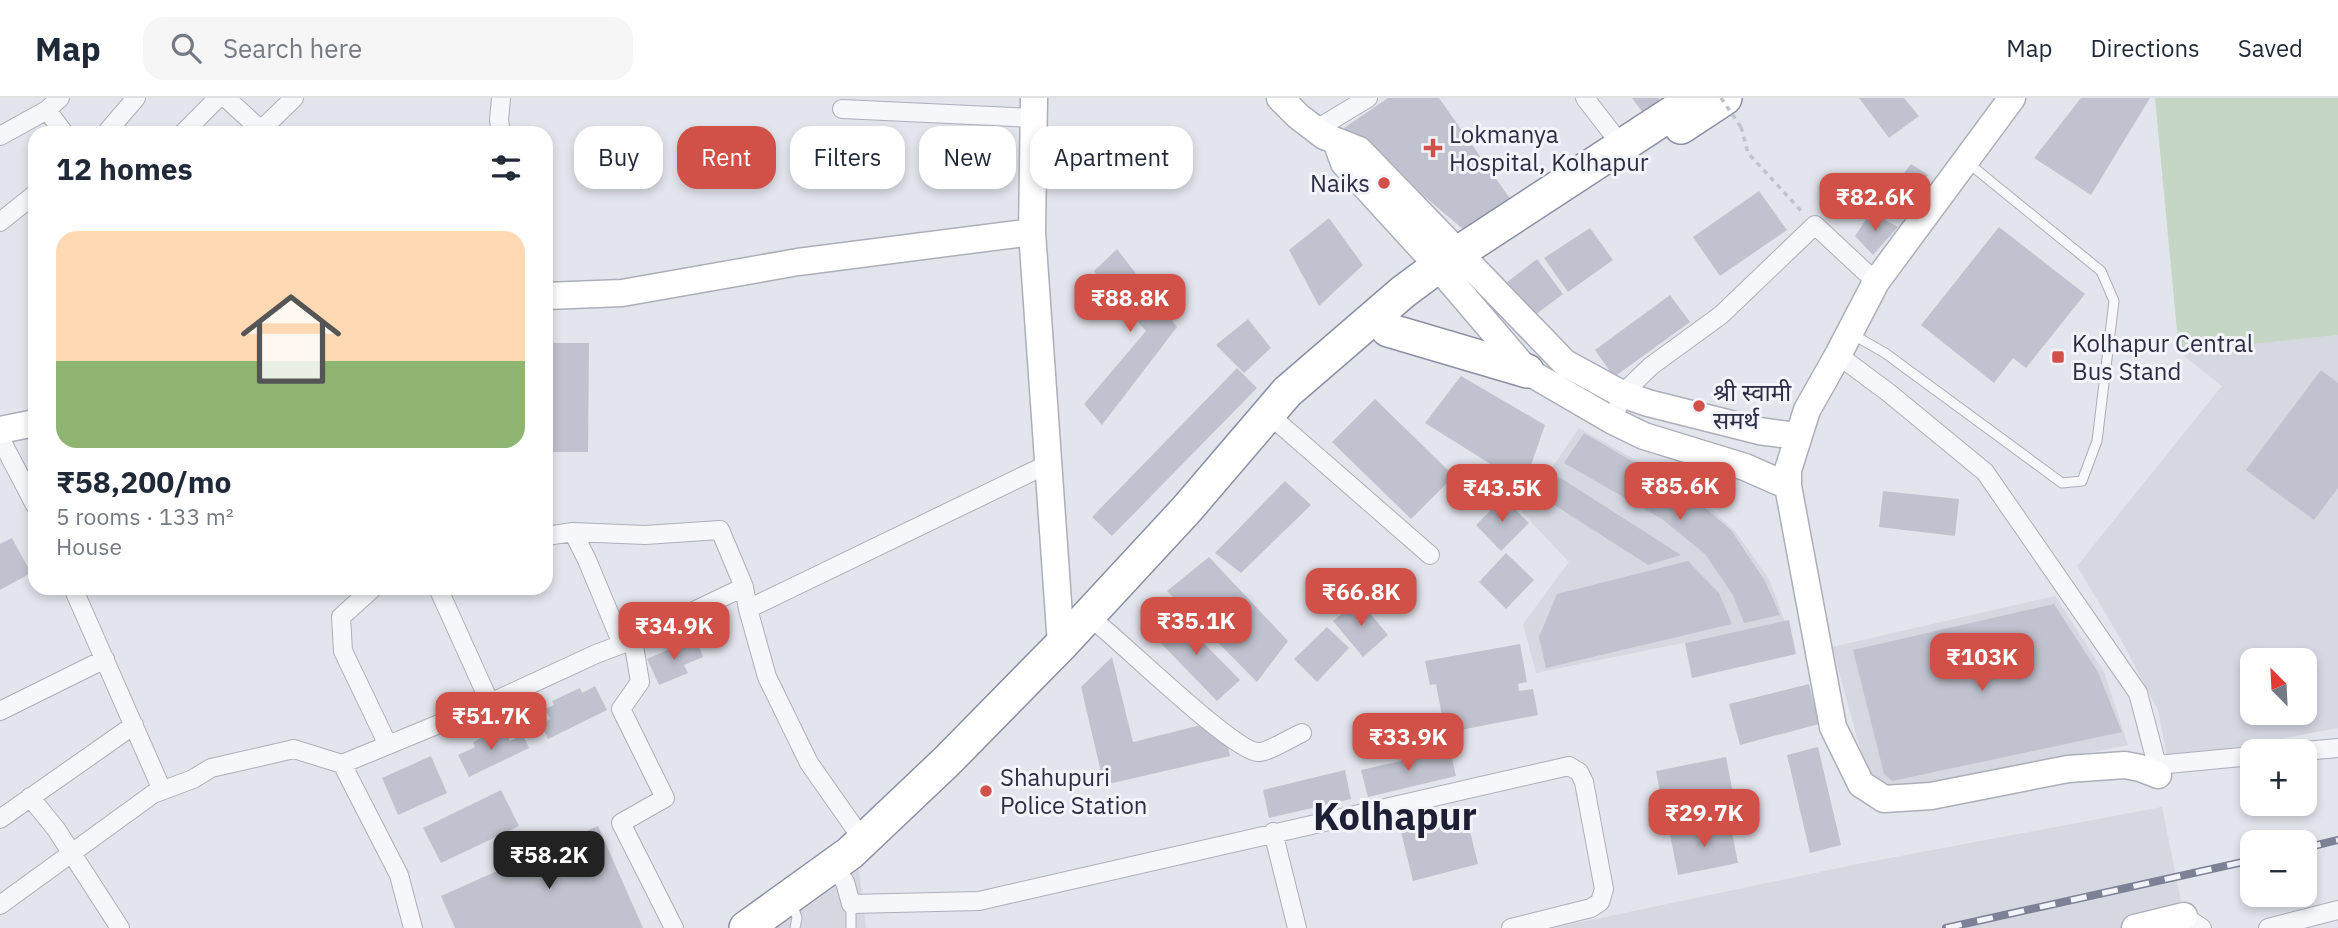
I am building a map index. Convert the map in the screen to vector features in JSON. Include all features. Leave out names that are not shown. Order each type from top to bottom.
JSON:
[{"type":"highway","points":[[746,928],[791,918],[843,884],[1098,624],[1300,401],[1388,330],[1455,267],[1622,146],[1695,98]]},
{"type":"highway","points":[[843,884],[863,840],[947,761],[1061,645],[1186,509],[1287,392],[1403,292],[1455,267],[1578,194],[1723,98]]},
{"type":"highway","points":[[1388,330],[1527,371]]},
{"type":"street","points":[[112,126],[136,98]]},
{"type":"street","points":[[190,126],[218,98]]},
{"type":"street","points":[[226,98],[255,126]]},
{"type":"street","points":[[265,126],[294,98]]},
{"type":"street","points":[[500,126],[501,98]]},
{"type":"street","points":[[1280,98],[1326,135],[1359,150],[1455,267],[1527,371],[1644,436],[1745,467],[1788,486]]},
{"type":"street","points":[[1326,135],[1368,98]]},
{"type":"street","points":[[1585,98],[1622,146]]},
{"type":"street","points":[[2012,98],[1876,282],[1807,410],[1797,436],[1788,470],[1788,486],[1833,726],[1861,784],[1884,799],[1931,796],[2068,769],[2125,765],[2157,770],[2240,758]]},
{"type":"street","points":[[0,136],[54,104],[62,126]]},
{"type":"street","points":[[842,109],[1034,108],[1032,232],[1061,645]]},
{"type":"street","points":[[0,222],[28,200]]},
{"type":"street","points":[[1613,421],[1622,394],[1651,366],[1721,315],[1815,225],[1876,282]]},
{"type":"street","points":[[553,296],[622,293],[798,262],[1032,232]]},
{"type":"street","points":[[1455,267],[1565,363],[1622,394],[1734,425],[1797,436]]},
{"type":"street","points":[[1844,344],[1889,393],[1985,472],[2138,693],[2157,770]]},
{"type":"street","points":[[0,430],[28,424]]},
{"type":"street","points":[[1281,425],[1430,555]]},
{"type":"street","points":[[0,439],[28,492]]},
{"type":"street","points":[[748,608],[1048,464]]},
{"type":"street","points":[[553,535],[573,532],[645,535],[720,530],[744,587],[767,677],[809,763],[863,840]]},
{"type":"street","points":[[573,532],[627,642],[640,682],[621,709],[665,797],[621,823],[674,928]]},
{"type":"street","points":[[0,905],[153,794],[193,779],[211,768],[294,749],[342,764],[490,703],[744,587]]},
{"type":"street","points":[[76,595],[162,790]]},
{"type":"street","points":[[365,595],[341,617],[343,652],[388,745]]},
{"type":"street","points":[[441,595],[490,703]]},
{"type":"street","points":[[1098,624],[1245,749],[1260,753],[1302,733]]},
{"type":"street","points":[[1,709],[105,659]]},
{"type":"street","points":[[0,820],[134,725]]},
{"type":"street","points":[[2317,750],[2338,748]]},
{"type":"street","points":[[342,764],[399,875],[412,928]]},
{"type":"street","points":[[843,884],[978,901],[1569,766],[1579,772],[1584,782],[1604,889],[1600,902],[1591,908],[1511,928]]},
{"type":"street","points":[[30,797],[56,829],[120,928]]},
{"type":"street","points":[[1273,832],[1297,928]]},
{"type":"street","points":[[2268,928],[2338,910]]},
{"type":"street","points":[[2135,928],[2193,922]]},
{"type":"lane","points":[[1844,344],[1885,353],[2062,483],[2082,481],[2097,442],[2114,301],[2101,271],[1966,161]]},
{"type":"lane","points":[[843,884],[851,928]]},
{"type":"path","points":[[1723,98],[1741,127],[1748,153],[1815,225]]},
{"type":"shaded area","points":[[2338,335],[2338,728],[2280,739],[2240,739],[2240,746],[2168,760],[2158,710],[2119,636],[2077,566],[2222,386],[2179,352]]},
{"type":"shaded area","points":[[1579,428],[1692,492],[1734,530],[1769,579],[1785,622],[1536,673],[1523,624],[1569,562],[1522,512]]},
{"type":"shaded area","points":[[2055,596],[2104,672],[2128,745],[1899,791],[1868,777],[1832,647]]},
{"type":"shaded area","points":[[2162,807],[2184,916],[2141,928],[1553,928],[1858,864]]},
{"type":"shaded area","points":[[859,870],[866,928],[777,928]]},
{"type":"green space","points":[[2155,98],[2338,98],[2338,335],[2179,352]]},
{"type":"building","points":[[1388,98],[1439,98],[1511,200],[1464,230],[1344,128]]},
{"type":"building","points":[[1632,98],[1658,98],[1661,103],[1643,113]]},
{"type":"building","points":[[1859,98],[1904,98],[1919,116],[1889,138]]},
{"type":"building","points":[[2081,98],[2150,98],[2091,195],[2034,158]]},
{"type":"building","points":[[1911,164],[1928,175],[1906,215],[1886,197]]},
{"type":"building","points":[[1759,191],[1787,230],[1720,276],[1693,237]]},
{"type":"building","points":[[1871,212],[1898,227],[1873,255],[1855,236]]},
{"type":"building","points":[[1329,218],[1363,265],[1319,306],[1289,250]]},
{"type":"building","points":[[1999,227],[2085,294],[2026,368],[2013,358],[1994,383],[1921,325]]},
{"type":"building","points":[[1590,228],[1613,260],[1568,292],[1544,258]]},
{"type":"building","points":[[1117,249],[1177,327],[1102,425],[1084,404],[1146,331],[1094,271]]},
{"type":"building","points":[[1537,259],[1563,294],[1527,321],[1498,289]]},
{"type":"building","points":[[1670,295],[1690,322],[1614,377],[1595,350]]},
{"type":"building","points":[[1248,319],[1271,348],[1244,373],[1216,345]]},
{"type":"building","points":[[553,343],[589,343],[588,452],[553,452]]},
{"type":"building","points":[[1237,368],[1257,388],[1112,536],[1092,517]]},
{"type":"building","points":[[2321,370],[2338,383],[2338,488],[2314,520],[2246,470]]},
{"type":"building","points":[[1461,376],[1545,425],[1524,485],[1425,423]]},
{"type":"building","points":[[1375,399],[1454,476],[1411,519],[1332,442]]},
{"type":"building","points":[[1584,433],[1690,495],[1731,530],[1765,581],[1780,615],[1744,623],[1733,595],[1705,554],[1662,519],[1564,463]]},
{"type":"building","points":[[1559,477],[1681,555],[1648,565],[1545,499]]},
{"type":"building","points":[[1285,481],[1311,505],[1241,573],[1215,553]]},
{"type":"building","points":[[1883,491],[1959,499],[1955,536],[1879,527]]},
{"type":"building","points":[[1503,498],[1529,523],[1501,551],[1476,525]]},
{"type":"building","points":[[12,538],[28,567],[28,575],[0,590],[0,544]]},
{"type":"building","points":[[1506,553],[1534,580],[1506,609],[1479,582]]},
{"type":"building","points":[[1209,557],[1288,641],[1257,682],[1167,591]]},
{"type":"building","points":[[1688,561],[1719,593],[1732,624],[1546,668],[1539,637],[1557,594]]},
{"type":"building","points":[[1359,600],[1388,635],[1363,657],[1333,621]]},
{"type":"building","points":[[2054,604],[2098,672],[2122,732],[1892,781],[1884,774],[1853,650]]},
{"type":"building","points":[[1174,613],[1240,680],[1217,701],[1152,634]]},
{"type":"building","points":[[1789,620],[1796,654],[1692,678],[1685,643]]},
{"type":"building","points":[[1327,627],[1349,648],[1317,682],[1294,659]]},
{"type":"building","points":[[690,640],[693,648],[699,646],[703,657],[684,665],[688,673],[659,685],[647,659]]},
{"type":"building","points":[[1520,644],[1527,682],[1518,684],[1519,691],[1533,689],[1538,715],[1445,733],[1436,684],[1430,685],[1425,661]]},
{"type":"building","points":[[1112,657],[1133,742],[1201,725],[1226,739],[1230,756],[1104,785],[1081,687]]},
{"type":"building","points":[[1809,684],[1819,724],[1740,745],[1729,704]]},
{"type":"building","points":[[595,686],[607,710],[548,739],[541,724],[550,719],[545,709],[554,705],[552,701],[580,688],[582,693]]},
{"type":"building","points":[[503,728],[510,741],[523,735],[529,748],[469,777],[458,755],[475,747],[473,742]]},
{"type":"building","points":[[1818,747],[1841,845],[1810,853],[1787,755]]},
{"type":"building","points":[[1450,750],[1456,776],[1368,797],[1361,770]]},
{"type":"building","points":[[431,756],[447,793],[398,815],[382,778]]},
{"type":"building","points":[[1726,757],[1736,809],[1666,824],[1656,771]]},
{"type":"building","points":[[1345,770],[1351,799],[1269,818],[1263,790]]},
{"type":"building","points":[[501,790],[519,826],[441,863],[423,828]]},
{"type":"building","points":[[1466,815],[1478,864],[1413,881],[1401,832]]},
{"type":"building","points":[[1730,823],[1738,863],[1678,875],[1670,835]]},
{"type":"building","points":[[598,826],[643,928],[455,928],[441,896]]},
{"type":"railway","points":[[2317,845],[2338,840]]},
{"type":"railway","points":[[1946,928],[2240,863]]},
{"type":"place","name":"Lokmanya Hospital, Kolhapur","points":[[1433,148]]},
{"type":"place","name":"Naiks","points":[[1384,183]]},
{"type":"place","name":"Kolhapur Central Bus Stand","points":[[2058,357]]},
{"type":"place","name":"श्री स्वामी समर्थ","points":[[1699,406]]},
{"type":"place","name":"Shahupuri Police Station","points":[[986,791]]},
{"type":"district","name":"Kolhapur","points":[[1395,815]]}]
